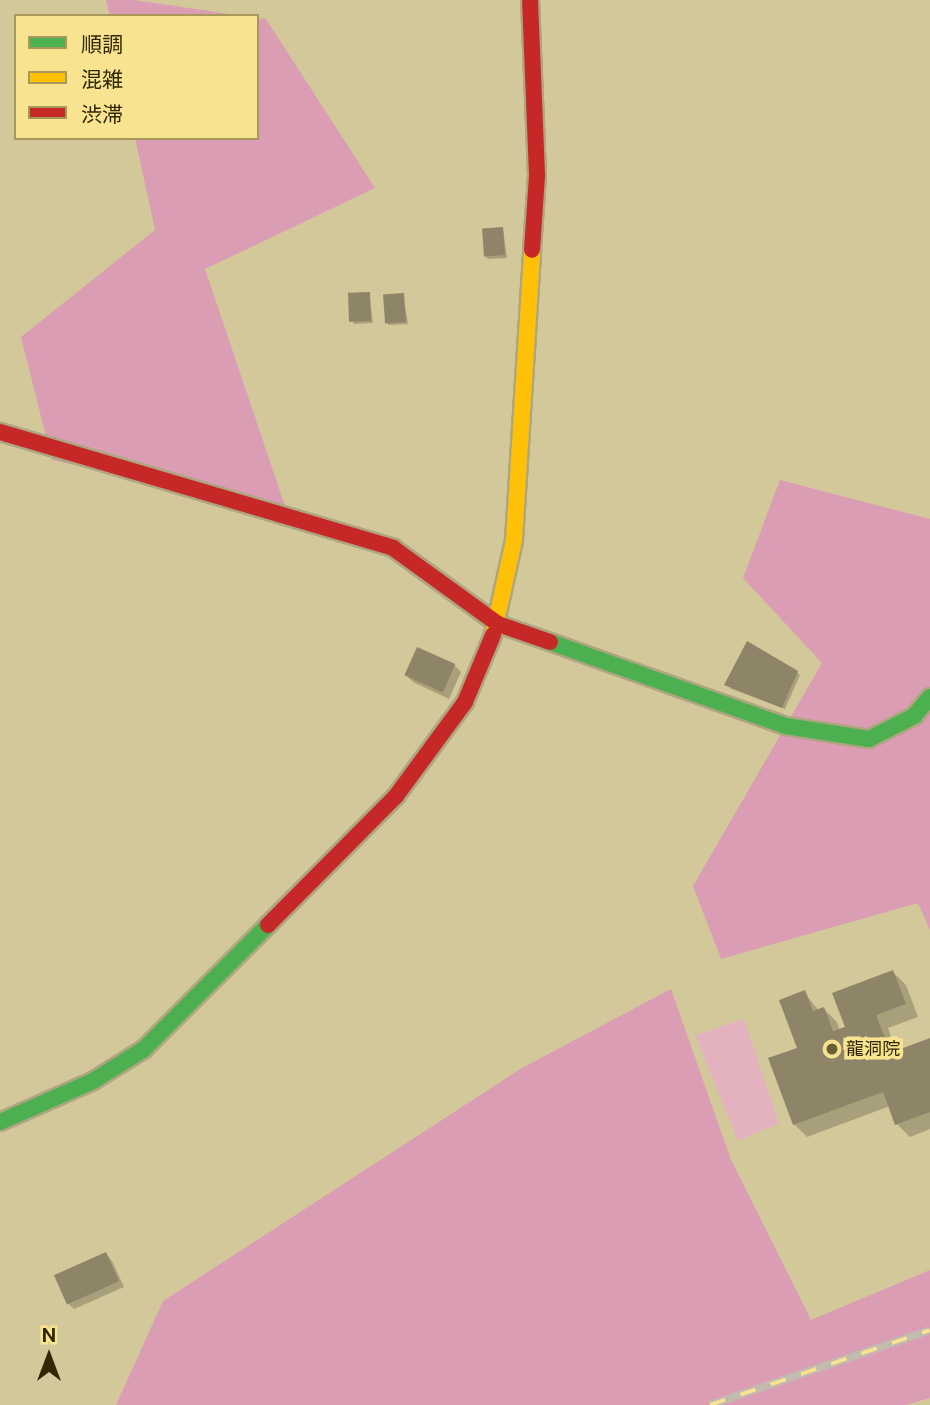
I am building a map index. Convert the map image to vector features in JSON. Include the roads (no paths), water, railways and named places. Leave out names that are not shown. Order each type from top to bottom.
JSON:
[{"type":"street","points":[[0,1122],[93,1081],[144,1049],[396,796],[465,702],[498,624],[514,540],[537,176],[530,0]]},
{"type":"street","points":[[0,432],[393,548],[498,624],[786,726],[869,739],[914,716],[930,697]]},
{"type":"railway","points":[[710,1405],[930,1330]]},
{"type":"place","name":"龍洞院","points":[[832,1049]]}]
